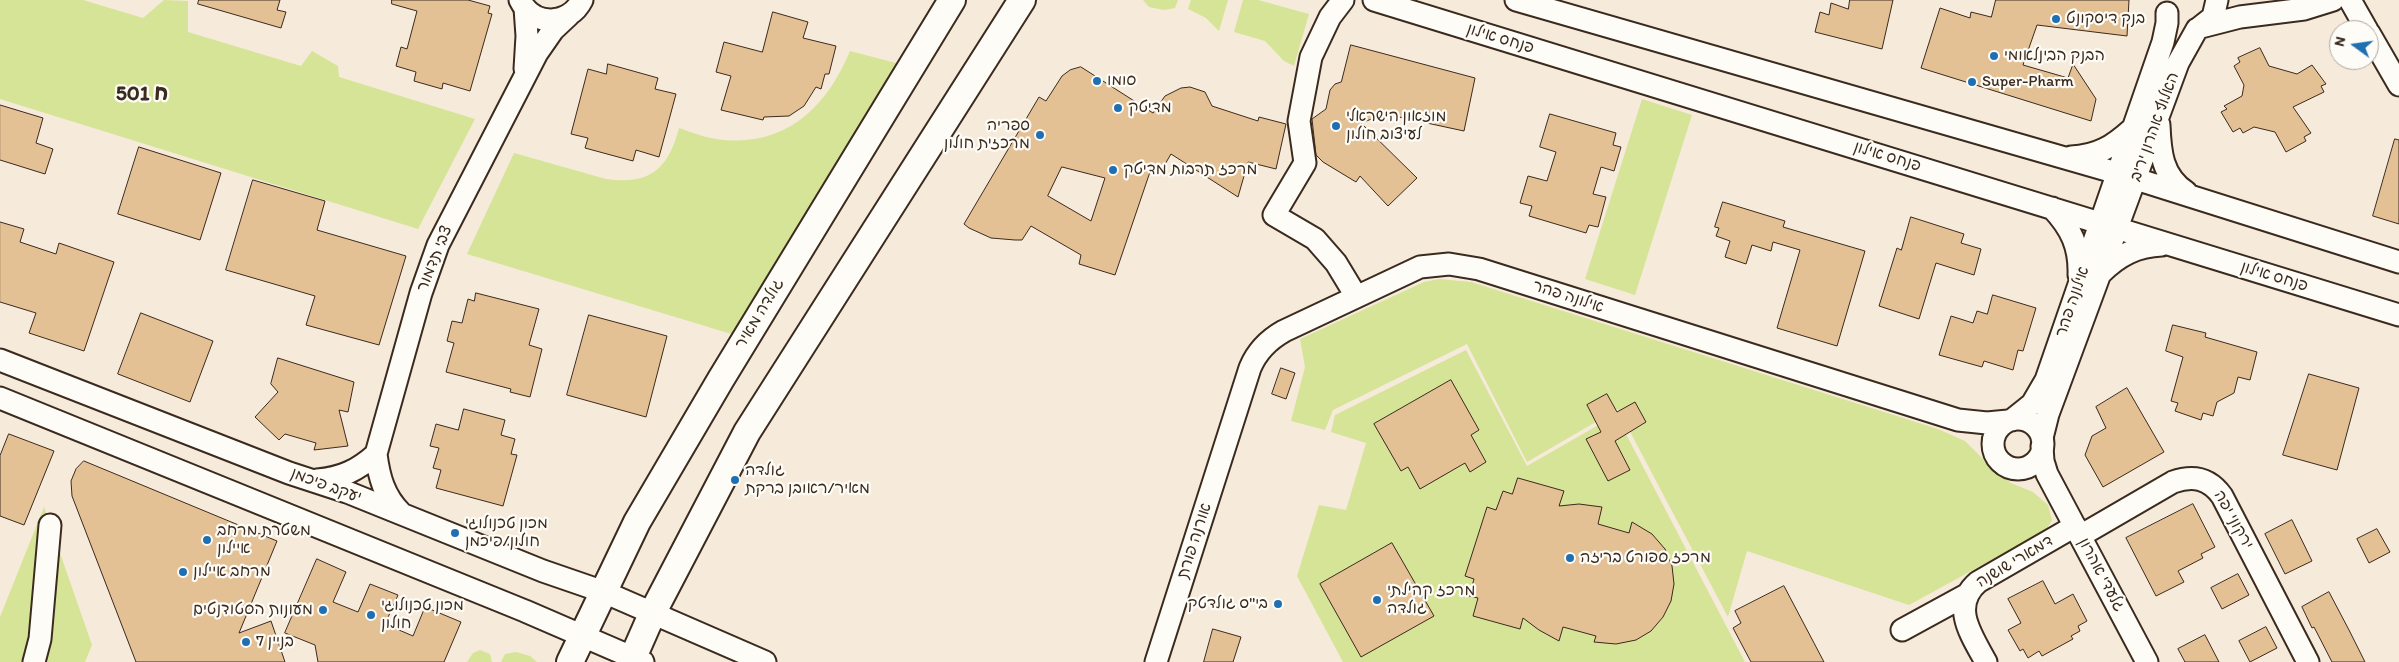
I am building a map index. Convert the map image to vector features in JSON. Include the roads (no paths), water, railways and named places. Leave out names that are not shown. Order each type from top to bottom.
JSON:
[{"type":"main road","name":"גולדה מאיר","points":[[570,662],[637,522],[716,388],[952,0]]},
{"type":"main road","points":[[635,661],[652,612],[747,432],[1022,0]]},
{"type":"street","points":[[1343,0],[1330,17],[1311,58],[1298,121],[1305,163],[1274,215],[1315,239],[1336,263],[1356,296]]},
{"type":"street","name":"פנחס אילון","points":[[1374,0],[2399,316]]},
{"type":"street","points":[[1516,0],[2126,176],[2399,262]]},
{"type":"street","name":"האלוף אהרון יריב","points":[[2109,226],[2126,176],[2158,117],[2178,63],[2190,38],[2213,17],[2217,0]]},
{"type":"street","points":[[2230,0],[2250,9],[2270,13]]},
{"type":"street","points":[[2165,3],[2171,20],[2180,27],[2199,28],[2223,20],[2304,10],[2333,0]]},
{"type":"street","points":[[2350,0],[2361,20]]},
{"type":"street","name":"האלוף אהרון יריב","points":[[2126,176],[2133,129],[2163,42],[2167,23],[2165,3]]},
{"type":"street","points":[[522,4],[538,18],[548,20],[575,8]]},
{"type":"street","name":"צבי תדמור","points":[[522,4],[527,36],[524,76]]},
{"type":"street","name":"צבי תדמור","points":[[376,454],[419,299],[433,259],[524,76],[545,41],[558,24],[575,8]]},
{"type":"street","points":[[2379,51],[2399,85]]},
{"type":"street","points":[[2158,117],[2161,157],[2165,169],[2170,179],[2193,197]]},
{"type":"street","points":[[2064,158],[2098,154],[2115,145],[2133,129]]},
{"type":"street","points":[[2052,208],[2065,221],[2073,236],[2078,253],[2079,284]]},
{"type":"street","name":"אילונה פהר","points":[[1234,419],[1250,368],[1265,344],[1284,331],[1356,296],[1420,268],[1442,264],[1464,265],[1958,420],[1988,423],[2010,420],[2029,408],[2044,386],[2079,284],[2109,226]]},
{"type":"street","name":"אילונה פהר","points":[[2042,442],[2048,414],[2100,275],[2109,226]]},
{"type":"street","points":[[2100,275],[2125,253],[2152,245],[2171,245]]},
{"type":"street","name":"יעקב פיכמן","points":[[0,360],[404,515],[543,571],[604,592],[765,662]]},
{"type":"street","points":[[0,398],[582,636],[635,661]]},
{"type":"street","name":"אורנה פורת","points":[[1156,662],[1234,419]]},
{"type":"street","name":"אילונה פהר","points":[[1958,420],[1982,437],[1995,454]]},
{"type":"street","points":[[2020,469],[2027,467],[2036,460],[2042,442],[2039,431],[2031,423],[2024,420],[2010,420],[1999,428],[1995,434],[1993,442],[1995,454],[2004,465],[2020,469],[2056,489]]},
{"type":"street","name":"גלעדי אהרון","points":[[2042,442],[2044,466],[2147,662]]},
{"type":"street","points":[[312,480],[335,479],[350,473],[376,454],[380,480],[385,493],[393,505],[404,515]]},
{"type":"street","name":"ירקוני יפה","points":[[2078,531],[2173,482],[2194,478],[2210,483],[2222,496],[2308,662]]},
{"type":"street","points":[[34,662],[40,639],[50,525]]},
{"type":"street","name":"דמארי שושנה","points":[[1986,662],[1966,622],[1964,608],[1968,594],[1978,582],[2078,531]]},
{"type":"street","points":[[1902,630],[1968,594]]},
{"type":"place","name":"בנק דיסקונט","points":[[2056,19]]},
{"type":"place","name":"הבנק הבינלאומי","points":[[1994,56]]},
{"type":"place","name":"סומו","points":[[1097,81]]},
{"type":"place","name":"Super-Pharm","points":[[1972,82]]},
{"type":"place","name":"מדיטק","points":[[1118,108]]},
{"type":"place","name":"מוזאון הישראלי לעיצוב חולון","points":[[1336,126]]},
{"type":"place","name":"ספריה מרכזית חולון","points":[[1040,135]]},
{"type":"place","name":"מרכז תרבות מדיטק","points":[[1113,170]]},
{"type":"place","name":"גולדה מאיר/ראובן ברקת","points":[[735,480]]},
{"type":"place","name":"מכון טכנולוגי חולון/פיכמן","points":[[455,533]]},
{"type":"place","name":"משטרת מרחב איילון","points":[[207,540]]},
{"type":"place","name":"מרכז ספורט בריזה","points":[[1570,558]]},
{"type":"place","name":"מרחב איילון","points":[[183,572]]},
{"type":"place","name":"מרכז קהילתי גולדה","points":[[1377,600]]},
{"type":"place","name":"בי''ס גולדטק","points":[[1278,604]]},
{"type":"place","name":"מעונות הסטודנטים","points":[[323,610]]},
{"type":"place","name":"מכון טכנולוגי חולון","points":[[371,615]]},
{"type":"place","name":"בניין 7","points":[[246,642]]},
{"type":"district","name":"ח 501","points":[[142,95]]}]
